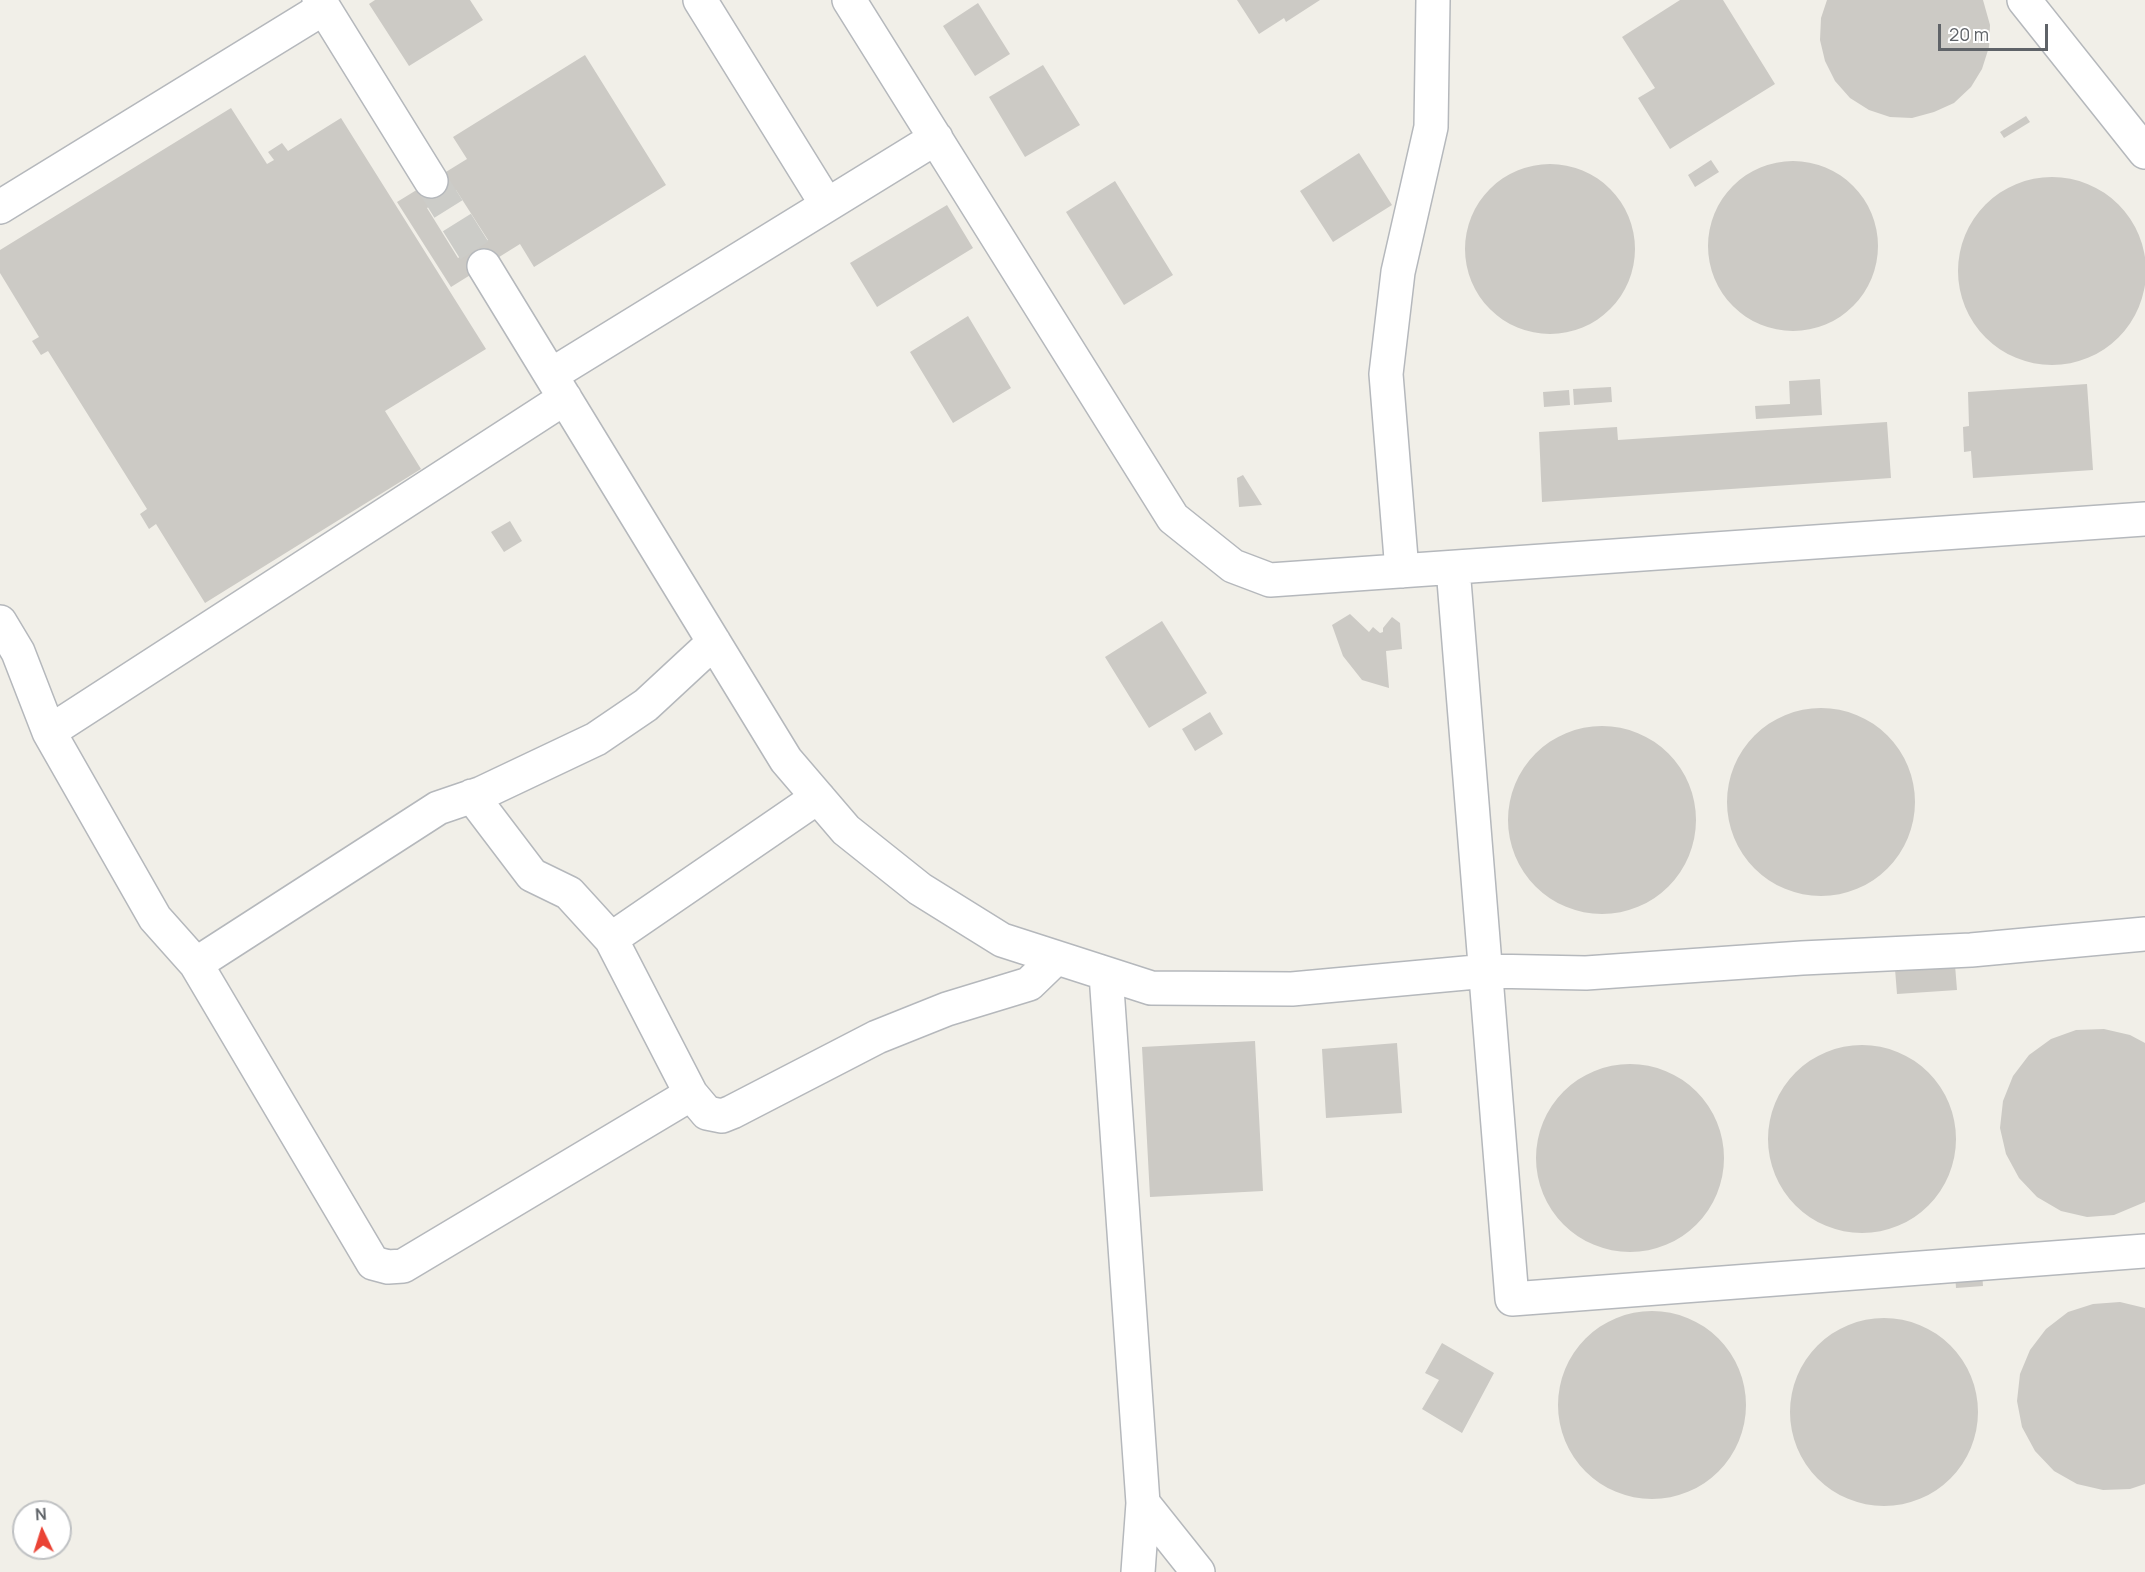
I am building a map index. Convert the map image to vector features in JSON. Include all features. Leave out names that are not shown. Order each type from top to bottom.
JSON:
[{"type":"lane","points":[[700,0],[827,205]]},
{"type":"lane","points":[[849,0],[1173,518],[1233,566],[1270,580],[2145,519]]},
{"type":"lane","points":[[1402,571],[1386,374],[1398,272],[1431,127],[1433,0]]},
{"type":"lane","points":[[2024,0],[2145,152]]},
{"type":"lane","points":[[0,207],[321,4],[431,181]]},
{"type":"lane","points":[[49,732],[827,205],[936,138]]},
{"type":"lane","points":[[484,266],[786,760],[846,830],[920,888],[1002,940],[1151,988],[1293,989],[1487,971],[1586,973],[1802,958],[1971,950],[2145,934]]},
{"type":"lane","points":[[1453,568],[1512,1299],[2145,1251]]},
{"type":"lane","points":[[0,622],[18,652],[15,676],[155,918],[196,964],[373,1263],[403,1266],[691,1094]]},
{"type":"lane","points":[[196,964],[438,808],[472,796],[596,739],[646,705],[714,642]]},
{"type":"lane","points":[[472,796],[532,875],[569,893],[611,939],[691,1094],[707,1113],[722,1116],[732,1112],[877,1037],[948,1009],[1029,984],[1056,958]]},
{"type":"lane","points":[[611,939],[818,797]]},
{"type":"lane","points":[[1106,974],[1143,1503],[1138,1572]]},
{"type":"lane","points":[[1143,1503],[1198,1572]]},
{"type":"building","points":[[375,0],[470,0],[483,20],[409,66],[369,4]]},
{"type":"building","points":[[1237,0],[1320,0],[1286,22],[1284,18],[1259,34]]},
{"type":"building","points":[[1680,0],[1723,0],[1775,84],[1670,149],[1638,98],[1655,88],[1622,37]]},
{"type":"building","points":[[1827,0],[1983,0],[1990,25],[1989,47],[1982,69],[1971,87],[1954,103],[1934,112],[1912,118],[1890,117],[1869,110],[1850,98],[1835,81],[1825,61],[1820,40],[1821,18]]},
{"type":"building","points":[[978,3],[1010,54],[975,76],[943,26]]},
{"type":"building","points":[[585,55],[666,185],[534,267],[520,244],[451,287],[397,202],[467,159],[453,137]],"holes":[[[456,190],[488,240],[458,258],[427,208]]]},
{"type":"building","points":[[1043,65],[1080,125],[1025,157],[989,97]]},
{"type":"building","points":[[231,108],[267,164],[274,160],[268,152],[282,143],[288,151],[341,118],[486,349],[385,411],[421,469],[205,603],[156,524],[149,529],[140,514],[147,509],[48,351],[41,355],[32,341],[39,337],[0,273],[0,250]]},
{"type":"building","points":[[2026,116],[2030,122],[2004,138],[2000,132]]},
{"type":"building","points":[[1359,153],[1392,205],[1333,242],[1300,191]]},
{"type":"building","points":[[1711,160],[1719,172],[1695,187],[1688,175]]},
{"type":"building","points":[[1793,161],[1825,168],[1840,175],[1853,186],[1864,199],[1871,214],[1878,246],[1871,278],[1864,293],[1853,306],[1840,317],[1825,324],[1793,331],[1761,324],[1746,317],[1733,306],[1722,293],[1715,278],[1708,246],[1715,214],[1722,199],[1733,186],[1746,175],[1761,168]]},
{"type":"building","points":[[1550,164],[1582,171],[1597,178],[1610,189],[1621,202],[1628,217],[1635,249],[1628,281],[1621,296],[1610,309],[1597,320],[1582,327],[1550,334],[1518,327],[1503,320],[1490,309],[1479,296],[1472,281],[1465,249],[1472,217],[1479,202],[1490,189],[1503,178],[1518,171]]},
{"type":"building","points":[[2052,177],[2088,184],[2112,198],[2125,211],[2139,235],[2146,271],[2139,307],[2125,331],[2112,344],[2088,358],[2052,365],[2016,358],[1992,344],[1979,331],[1965,307],[1958,271],[1965,235],[1979,211],[1992,198],[2016,184]]},
{"type":"building","points":[[1115,181],[1173,275],[1124,305],[1066,212]]},
{"type":"building","points":[[947,205],[973,248],[877,307],[850,263]]},
{"type":"building","points":[[968,316],[1011,388],[953,423],[910,352]]},
{"type":"building","points":[[1820,379],[1822,415],[1756,419],[1755,406],[1790,404],[1789,381]]},
{"type":"building","points":[[2087,384],[2093,470],[1973,478],[1971,451],[1964,452],[1963,427],[1969,426],[1968,392]]},
{"type":"building","points":[[1611,387],[1612,402],[1574,405],[1573,389]]},
{"type":"building","points":[[1569,390],[1570,405],[1544,407],[1543,392]]},
{"type":"building","points":[[1887,422],[1891,478],[1542,502],[1539,432],[1617,427],[1618,440]]},
{"type":"building","points":[[1243,475],[1262,505],[1239,507],[1237,478]]},
{"type":"building","points":[[510,521],[522,541],[504,552],[491,532]]},
{"type":"building","points":[[1350,614],[1369,632],[1373,627],[1380,633],[1383,632],[1383,628],[1392,617],[1400,623],[1402,649],[1386,651],[1389,688],[1362,680],[1343,656],[1332,625]]},
{"type":"building","points":[[1162,621],[1207,693],[1149,728],[1105,657]]},
{"type":"building","points":[[1821,708],[1857,715],[1881,729],[1894,742],[1908,766],[1915,802],[1908,838],[1894,862],[1881,875],[1857,889],[1821,896],[1785,889],[1761,875],[1748,862],[1734,838],[1727,802],[1734,766],[1748,742],[1761,729],[1785,715]]},
{"type":"building","points":[[1210,712],[1223,734],[1195,751],[1182,729]]},
{"type":"building","points":[[1593,726],[1611,726],[1646,737],[1662,747],[1675,760],[1689,784],[1696,820],[1689,856],[1675,880],[1662,893],[1629,910],[1611,914],[1593,914],[1558,903],[1542,893],[1529,880],[1512,847],[1508,829],[1508,811],[1519,776],[1529,760],[1542,747],[1575,730]]},
{"type":"building","points":[[1955,965],[1957,990],[1897,994],[1895,969]]},
{"type":"building","points":[[2104,1029],[2130,1035],[2145,1043],[2145,1202],[2114,1215],[2087,1217],[2061,1211],[2037,1197],[2019,1178],[2006,1154],[2000,1128],[2003,1101],[2013,1076],[2029,1055],[2051,1039],[2076,1030]]},
{"type":"building","points":[[1255,1041],[1263,1191],[1150,1197],[1142,1047]]},
{"type":"building","points":[[1397,1043],[1402,1113],[1326,1118],[1322,1049]]},
{"type":"building","points":[[1862,1045],[1898,1052],[1922,1066],[1935,1079],[1949,1103],[1956,1139],[1949,1175],[1935,1199],[1922,1212],[1898,1226],[1862,1233],[1826,1226],[1802,1212],[1789,1199],[1775,1175],[1768,1139],[1775,1103],[1789,1079],[1802,1066],[1826,1052]]},
{"type":"building","points":[[1621,1064],[1639,1064],[1674,1075],[1690,1085],[1703,1098],[1717,1122],[1724,1158],[1717,1194],[1703,1218],[1690,1231],[1657,1248],[1639,1252],[1621,1252],[1586,1241],[1570,1231],[1557,1218],[1540,1185],[1536,1167],[1536,1149],[1547,1114],[1557,1098],[1570,1085],[1603,1068]]},
{"type":"building","points":[[1982,1272],[1983,1286],[1956,1288],[1955,1274]]},
{"type":"building","points":[[2120,1302],[2145,1308],[2145,1484],[2130,1489],[2103,1490],[2077,1484],[2054,1471],[2035,1451],[2022,1427],[2017,1401],[2020,1374],[2030,1350],[2046,1329],[2068,1312],[2093,1304]]},
{"type":"building","points":[[1652,1311],[1688,1318],[1712,1332],[1725,1345],[1739,1369],[1746,1405],[1739,1441],[1725,1465],[1712,1478],[1688,1492],[1652,1499],[1616,1492],[1592,1478],[1579,1465],[1565,1441],[1558,1405],[1565,1369],[1579,1345],[1592,1332],[1616,1318]]},
{"type":"building","points":[[1884,1318],[1920,1325],[1944,1339],[1957,1352],[1971,1376],[1978,1412],[1971,1448],[1957,1472],[1944,1485],[1920,1499],[1884,1506],[1848,1499],[1824,1485],[1811,1472],[1797,1448],[1790,1412],[1797,1376],[1811,1352],[1824,1339],[1848,1325]]},
{"type":"building","points":[[1442,1343],[1494,1373],[1462,1433],[1422,1409],[1439,1380],[1425,1373]]},
{"type":"tunnel","points":[[431,181],[484,266]]}]
